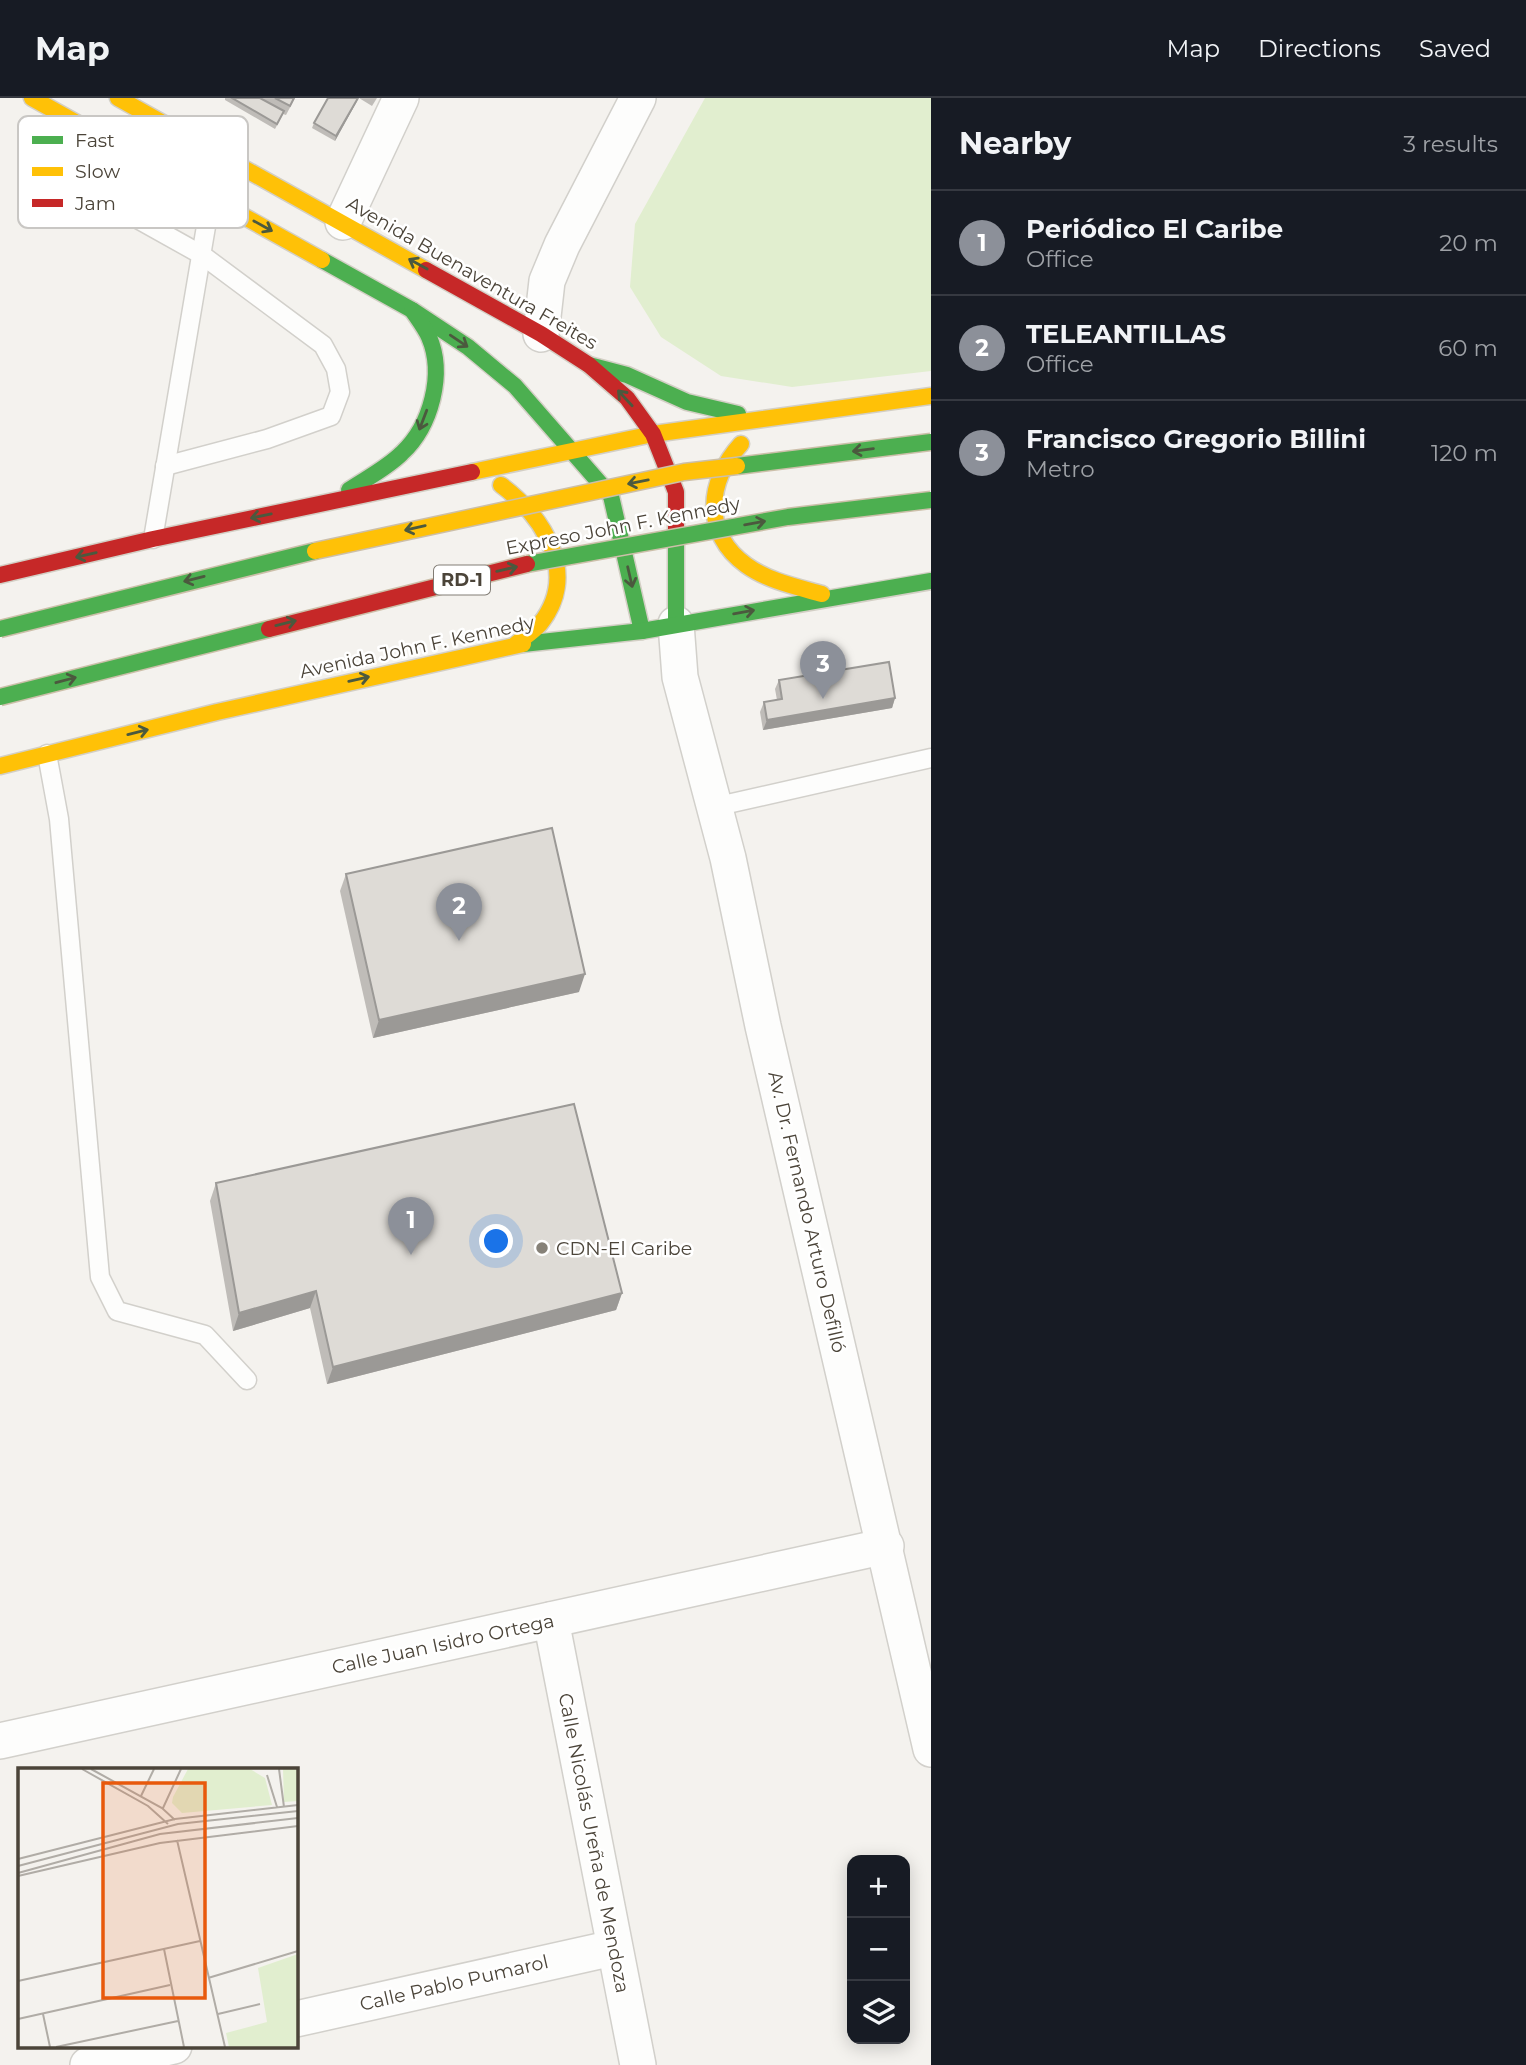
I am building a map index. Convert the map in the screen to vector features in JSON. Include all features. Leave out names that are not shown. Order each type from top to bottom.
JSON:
[{"type":"main road","points":[[32,98],[65,116]]},
{"type":"main road","name":"Avenida Buenaventura Freites","points":[[118,98],[151,116]]},
{"type":"main road","name":"Avenida Buenaventura Freites","points":[[248,170],[541,334],[589,365],[627,398],[653,434],[676,492],[676,624]]},
{"type":"main road","points":[[248,218],[412,310],[468,346],[515,386],[611,496],[642,631]]},
{"type":"main road","points":[[328,502],[384,467],[410,445],[422,426],[432,394],[435,370],[431,342],[412,310]]},
{"type":"main road","points":[[589,365],[627,376],[687,402],[757,419]]},
{"type":"main road","points":[[0,575],[153,539],[653,434],[931,396]]},
{"type":"main road","points":[[779,416],[725,458],[716,475],[712,498],[715,522],[727,546],[744,564],[774,580],[829,597]]},
{"type":"main road","name":"Expreso John F. Kennedy","points":[[0,629],[235,569],[474,515],[684,472],[931,442]]},
{"type":"main road","points":[[474,472],[521,498],[542,523],[553,543],[557,586],[551,606],[540,624],[515,645]]},
{"type":"main road","name":"Expreso John F. Kennedy","points":[[0,697],[517,566],[788,517],[931,500]]},
{"type":"main road","name":"Avenida John F. Kennedy","points":[[0,766],[515,645],[642,631],[931,581]]},
{"type":"street","points":[[343,222],[401,98]]},
{"type":"street","points":[[541,334],[547,281],[562,245],[638,98]]},
{"type":"street","points":[[676,624],[680,677]]},
{"type":"street","points":[[642,631],[680,677]]},
{"type":"street","name":"Av. Dr. Fernando Arturo Defilló","points":[[680,677],[714,807],[930,1739]]},
{"type":"street","name":"Calle Juan Isidro Ortega","points":[[0,1741],[886,1546]]},
{"type":"street","name":"Calle Nicolás Ureña de Mendoza","points":[[551,1620],[638,2065]]},
{"type":"street","name":"Calle Pablo Pumarol","points":[[298,2019],[613,1948]]},
{"type":"street","points":[[88,2065],[165,2048]]},
{"type":"lane","points":[[154,228],[202,255],[323,345],[336,369],[340,393],[331,416],[267,439],[165,466]]},
{"type":"lane","points":[[153,539],[206,228]]},
{"type":"lane","points":[[47,754],[59,819],[100,1277],[117,1311],[205,1335],[247,1380]]},
{"type":"lane","points":[[714,807],[931,758]]},
{"type":"green space","points":[[705,98],[931,98],[931,371],[792,387],[721,376],[661,337],[630,287],[635,224]]},
{"type":"building","points":[[232,98],[260,98],[284,111],[277,124]]},
{"type":"building","points":[[275,98],[294,98],[290,106]]},
{"type":"building","points":[[328,98],[358,98],[336,136],[314,123]]},
{"type":"building","points":[[889,662],[895,698],[767,720],[764,702],[782,699],[779,680]]},
{"type":"building","points":[[552,828],[585,974],[379,1020],[346,874]]},
{"type":"building","points":[[574,1104],[622,1293],[333,1367],[316,1291],[239,1313],[216,1183]]},
{"type":"traffic: fast","points":[[322,260],[412,310],[468,347],[515,386],[611,496],[642,631]]},
{"type":"traffic: fast","points":[[349,490],[402,453],[421,429],[428,414],[435,383],[434,352],[427,334],[412,310]]},
{"type":"traffic: fast","points":[[589,365],[627,375],[687,402],[738,414]]},
{"type":"traffic: fast","points":[[737,466],[931,442]]},
{"type":"traffic: fast","points":[[527,564],[788,517],[931,500]]},
{"type":"traffic: fast","points":[[676,532],[676,624]]},
{"type":"traffic: fast","points":[[0,629],[315,551]]},
{"type":"traffic: fast","points":[[523,644],[642,631],[931,581]]},
{"type":"traffic: fast","points":[[0,697],[269,629]]},
{"type":"traffic: slow","points":[[32,98],[64,116]]},
{"type":"traffic: slow","points":[[118,98],[150,116]]},
{"type":"traffic: slow","points":[[248,171],[426,270]]},
{"type":"traffic: slow","points":[[248,219],[322,260]]},
{"type":"traffic: slow","points":[[472,472],[653,434],[931,396]]},
{"type":"traffic: slow","points":[[741,444],[721,474],[716,490],[714,506],[722,538],[732,552],[755,571],[783,583],[822,594]]},
{"type":"traffic: slow","points":[[315,551],[684,472],[737,466]]},
{"type":"traffic: slow","points":[[501,485],[517,498],[543,530],[557,566],[557,586],[552,605],[540,624],[515,645]]},
{"type":"traffic: slow","points":[[0,766],[217,712],[523,644]]},
{"type":"traffic: jam","points":[[426,270],[541,334],[589,365],[627,398],[653,434],[676,492],[676,532]]},
{"type":"traffic: jam","points":[[0,575],[153,539],[472,472]]},
{"type":"traffic: jam","points":[[269,629],[527,564]]},
{"type":"place","name":"Francisco Gregorio Billini","points":[[823,699]]},
{"type":"place","name":"TELEANTILLAS","points":[[459,941]]},
{"type":"place","name":"CDN-El Caribe","points":[[542,1248]]},
{"type":"place","name":"Periódico El Caribe","points":[[411,1255]]}]
